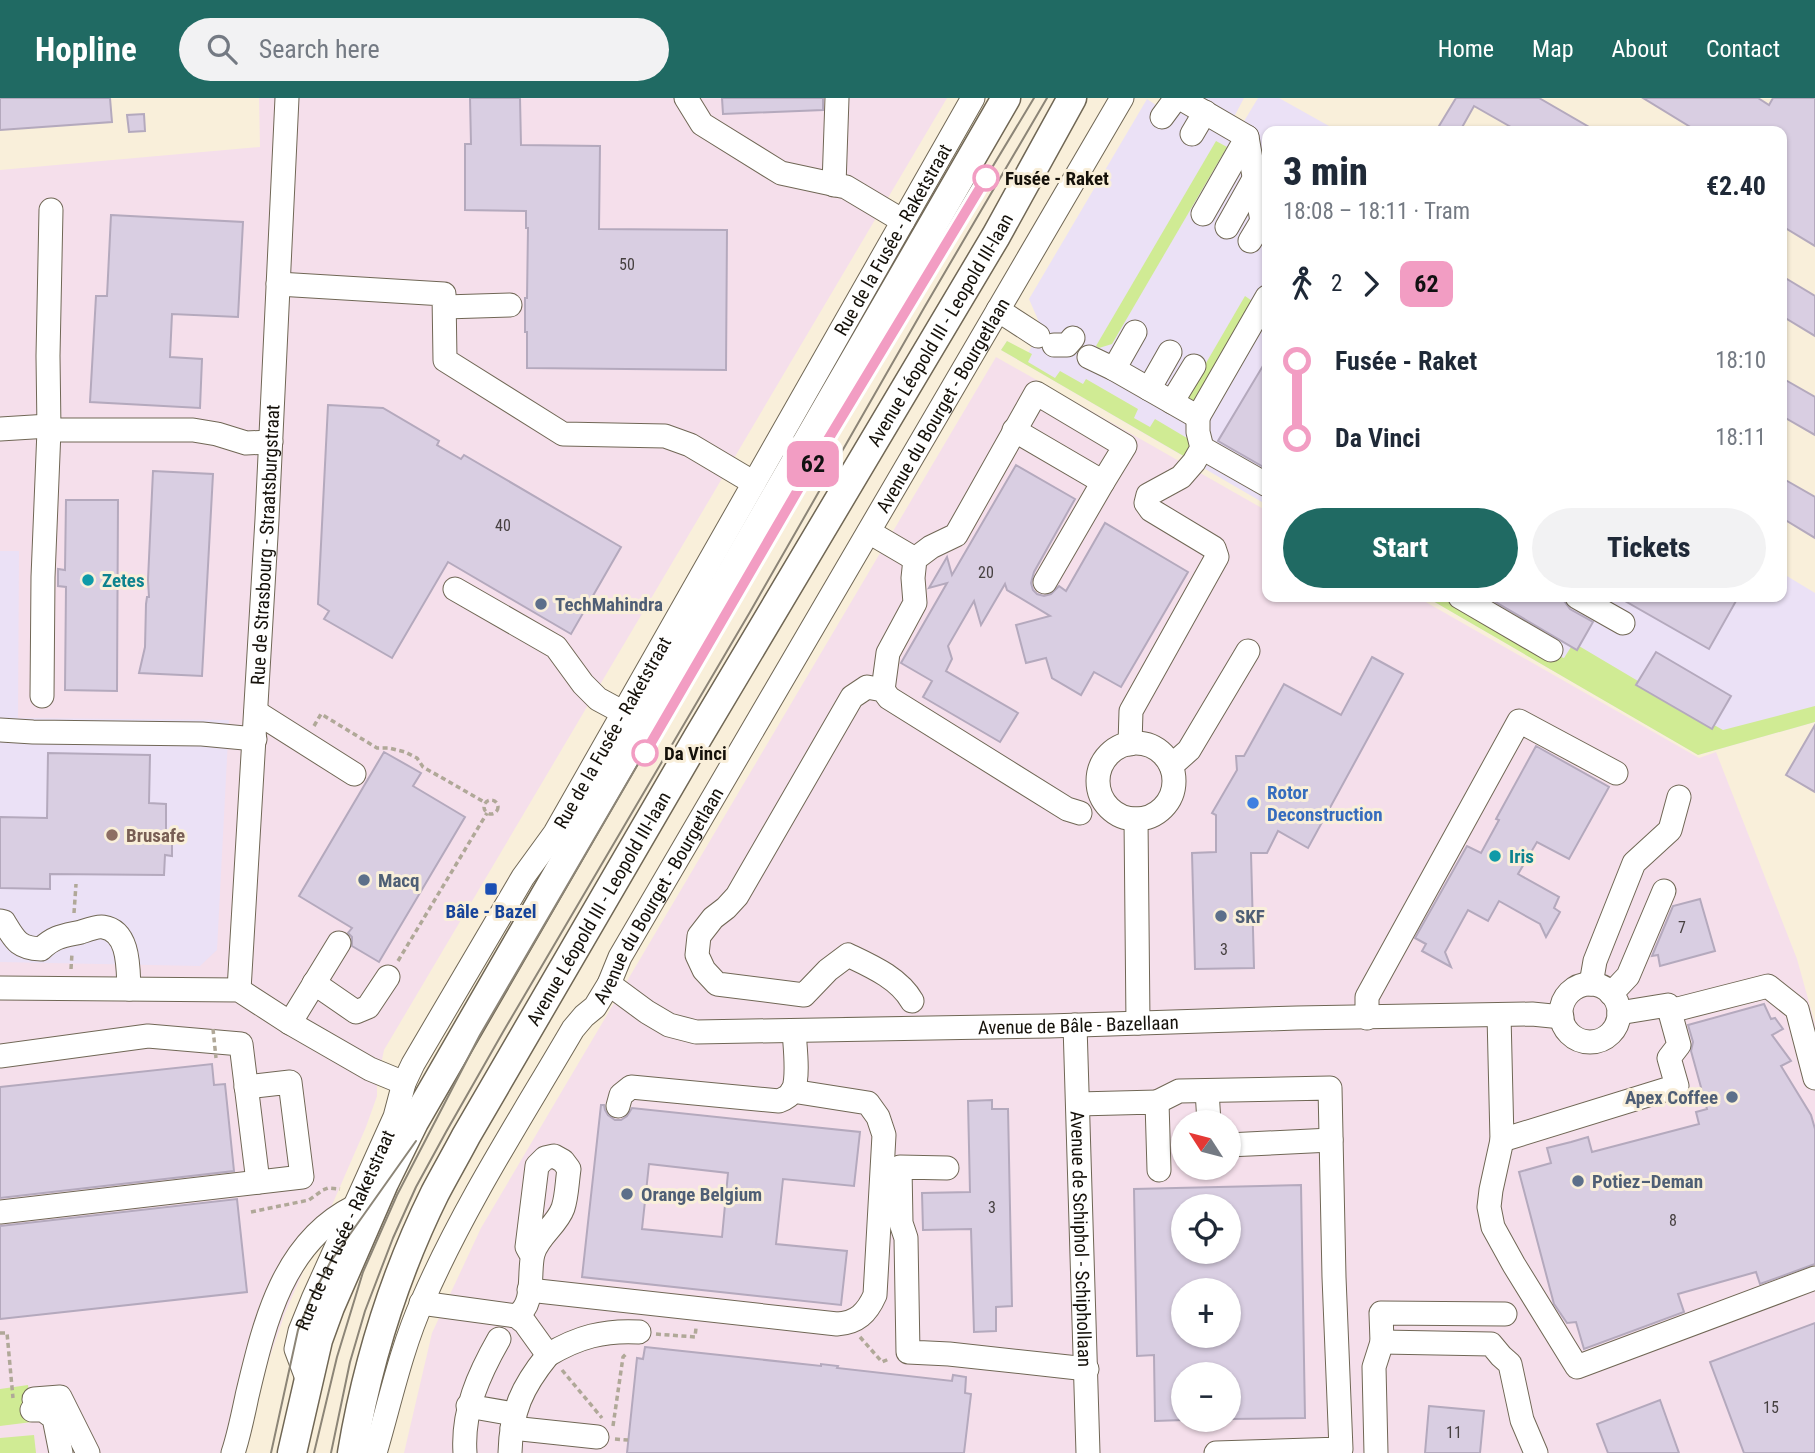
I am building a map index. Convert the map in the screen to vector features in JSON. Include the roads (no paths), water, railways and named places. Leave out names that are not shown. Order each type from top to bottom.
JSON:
[{"type":"main road","points":[[292,1453],[318,1340],[330,1307],[361,1191],[414,1122],[1006,98]]},
{"type":"main road","name":"Avenue Léopold III - Leopold III-laan","points":[[371,1451],[372,1360],[409,1254],[435,1194],[698,737],[996,236],[1072,98]]},
{"type":"street","name":"Rue de Strasbourg - Straatsburgstraat","points":[[239,990],[271,442],[287,98]]},
{"type":"street","points":[[687,98],[702,124],[781,173],[846,187],[903,220]]},
{"type":"street","points":[[834,186],[837,98]]},
{"type":"street","name":"Rue de la Fusée - Raketstraat","points":[[308,1381],[296,1349],[306,1313],[395,1117],[404,1083],[413,1064],[523,877],[555,833],[973,98]]},
{"type":"street","name":"Avenue du Bourget - Bourgetlaan","points":[[371,1451],[421,1303],[460,1223],[566,1041],[584,1016],[595,1007],[609,984],[620,957],[1122,98]]},
{"type":"street","points":[[1163,117],[1178,98],[1205,113],[1249,202]]},
{"type":"street","points":[[1192,134],[1205,113]]},
{"type":"street","points":[[42,696],[51,210]]},
{"type":"street","points":[[278,285],[444,294],[445,360],[563,433],[665,436],[690,445],[754,483]]},
{"type":"street","points":[[445,307],[510,305]]},
{"type":"street","points":[[998,310],[1055,340]]},
{"type":"street","points":[[1130,744],[1131,712],[1217,557],[1214,548],[1151,510],[1146,503],[1147,495],[1181,477],[1194,462],[1202,448],[1198,417],[1260,324]]},
{"type":"street","points":[[1143,385],[1164,349],[1143,385]]},
{"type":"street","points":[[1089,357],[1198,417]]},
{"type":"street","points":[[883,690],[888,653],[915,603],[915,559],[931,547],[956,535],[1036,393],[1125,446],[1045,582]]},
{"type":"street","points":[[0,429],[193,430],[246,443],[271,442]]},
{"type":"street","points":[[1014,430],[1103,482]]},
{"type":"street","points":[[1202,448],[1262,482]]},
{"type":"street","points":[[869,532],[915,559]]},
{"type":"street","points":[[455,589],[556,647],[583,684],[598,699],[624,713]]},
{"type":"street","points":[[1475,602],[1551,650]]},
{"type":"street","points":[[1586,602],[1623,623]]},
{"type":"street","points":[[1171,766],[1189,750],[1248,651]]},
{"type":"street","points":[[912,1001],[897,983],[848,955],[828,970],[804,995],[717,984],[704,970],[696,955],[699,936],[713,918],[737,896],[852,697],[867,687],[883,690],[889,698],[1018,779],[1067,809],[1080,813]]},
{"type":"street","points":[[256,712],[354,774]]},
{"type":"street","points":[[1367,1018],[1367,997],[1518,721],[1616,773]]},
{"type":"street","points":[[0,730],[202,734],[255,739]]},
{"type":"street","points":[[1130,744],[1142,744],[1164,755],[1174,778],[1168,802],[1148,817],[1136,819],[1123,817],[1111,810],[1103,800],[1098,780],[1104,760],[1111,752],[1130,744]]},
{"type":"street","points":[[1502,1140],[1677,1086],[1669,1058],[1679,1045],[1668,1005],[1607,997],[1581,985],[1572,990],[1562,1007],[1564,1025],[1569,1033],[1585,1041],[1603,1039],[1616,1026],[1607,997],[1595,961],[1634,863],[1670,830],[1679,797]]},
{"type":"street","points":[[1136,819],[1138,1023]]},
{"type":"street","points":[[1607,997],[1629,976],[1664,891]]},
{"type":"street","points":[[0,921],[4,922],[14,938],[27,948],[41,949],[52,938],[102,927],[115,933],[128,957],[129,989]]},
{"type":"street","points":[[290,1023],[339,943]]},
{"type":"street","points":[[314,983],[356,1012],[369,1007],[388,977]]},
{"type":"street","name":"Avenue de Bâle - Bazellaan","points":[[609,984],[658,1019],[669,1025],[696,1032],[1532,1014],[1562,1017]]},
{"type":"street","points":[[1670,1011],[1768,986],[1797,1009],[1815,1078]]},
{"type":"street","points":[[0,988],[239,990],[370,1069],[404,1083]]},
{"type":"street","points":[[1499,1015],[1502,1140],[1490,1190],[1489,1207],[1493,1227],[1577,1367],[1815,1278]]},
{"type":"street","name":"Avenue de Schiphol - Schiphollaan","points":[[1075,1025],[1088,1453]]},
{"type":"street","points":[[618,1106],[621,1095],[631,1087],[779,1101],[787,1098],[795,1080],[794,1031]]},
{"type":"street","points":[[0,1056],[148,1036],[241,1044],[258,1182]]},
{"type":"street","points":[[0,1212],[302,1177],[290,1082],[246,1087]]},
{"type":"street","points":[[1078,1104],[1157,1102],[1180,1091],[1330,1087],[1341,1450],[1216,1453]]},
{"type":"street","points":[[529,1290],[837,1324],[848,1324],[860,1318],[868,1310],[875,1296],[884,1135],[878,1117],[868,1103],[792,1091]]},
{"type":"street","points":[[1207,1091],[1208,1110]]},
{"type":"street","points":[[1157,1102],[1159,1170]]},
{"type":"street","points":[[1241,1145],[1331,1140]]},
{"type":"street","points":[[947,1168],[900,1167],[901,1223],[906,1238],[908,1352],[1087,1368]]},
{"type":"street","points":[[233,1453],[259,1344],[274,1299],[286,1274],[303,1249],[361,1191]]},
{"type":"street","points":[[516,1316],[526,1306],[532,1256]]},
{"type":"street","points":[[421,1303],[516,1316],[525,1323],[548,1355]]},
{"type":"street","points":[[1376,1453],[1374,1367],[1382,1342],[1381,1313],[1497,1315],[1491,1343],[1510,1364],[1522,1420],[1536,1453]]},
{"type":"street","points":[[510,1453],[513,1421],[522,1393],[548,1355],[569,1343],[593,1335],[625,1331],[640,1338]]},
{"type":"street","points":[[465,1453],[468,1406],[477,1380],[499,1339]]},
{"type":"street","points":[[1382,1342],[1491,1343]]},
{"type":"street","points":[[27,1404],[54,1418],[76,1448]]},
{"type":"street","points":[[468,1406],[513,1421],[605,1429]]},
{"type":"tram line","points":[[314,1453],[337,1357],[363,1272],[397,1195],[480,1035],[809,471],[1034,98]]},
{"type":"tram line","points":[[331,1453],[350,1362],[365,1311],[416,1187],[503,1032],[1047,98]]},
{"type":"tram line","name":"62","points":[[645,753],[809,471],[986,178]]},
{"type":"tram line","points":[[271,1453],[298,1330],[311,1298],[331,1261],[416,1141]]},
{"type":"place","name":"Fusée - Raket","points":[[986,178]]},
{"type":"place","name":"Zetes","points":[[88,580]]},
{"type":"place","name":"TechMahindra","points":[[541,604]]},
{"type":"place","name":"Da Vinci","points":[[645,753]]},
{"type":"place","name":"Rotor Deconstruction","points":[[1253,803]]},
{"type":"place","name":"Brusafe","points":[[112,835]]},
{"type":"place","name":"Iris","points":[[1495,856]]},
{"type":"place","name":"Macq","points":[[364,880]]},
{"type":"place","name":"Bâle - Bazel","points":[[491,889]]},
{"type":"place","name":"SKF","points":[[1221,916]]},
{"type":"place","name":"Apex Coffee","points":[[1732,1097]]},
{"type":"place","name":"Potiez–Deman","points":[[1578,1181]]},
{"type":"place","name":"Orange Belgium","points":[[627,1194]]}]
